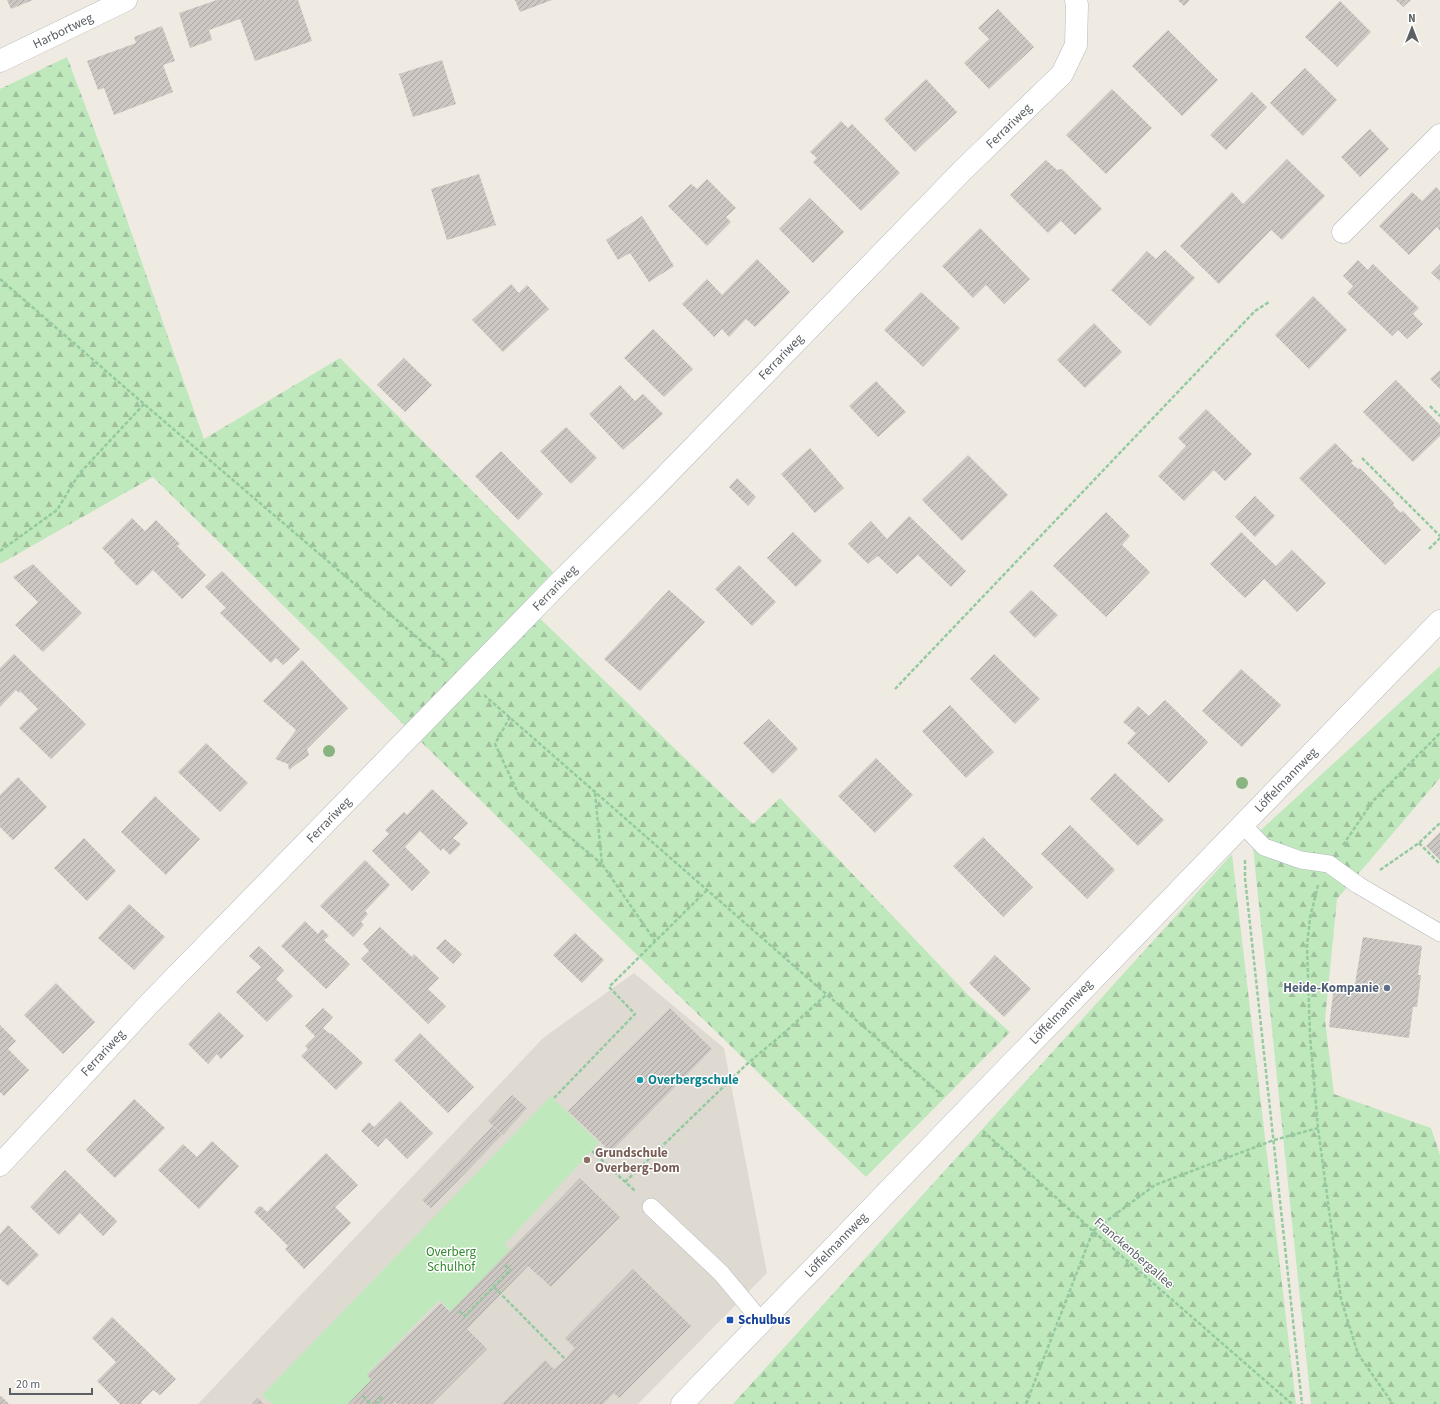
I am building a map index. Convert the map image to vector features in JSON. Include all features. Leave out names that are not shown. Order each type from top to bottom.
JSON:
[{"type":"street","name":"Harbortweg","points":[[0,61],[126,0]]},
{"type":"street","name":"Ferrariweg","points":[[0,1165],[149,1004],[963,170],[1062,74],[1076,45],[1076,0]]},
{"type":"street","points":[[1343,232],[1440,135]]},
{"type":"street","name":"Löffelmannweg","points":[[682,1404],[1440,621]]},
{"type":"lane","points":[[1243,825],[1264,847],[1301,860],[1329,864],[1358,885],[1440,934]]},
{"type":"lane","points":[[652,1206],[721,1273],[762,1322]]},
{"type":"path","points":[[894,689],[1255,311],[1268,302]]},
{"type":"path","points":[[0,551],[57,510],[79,474],[144,404]]},
{"type":"path","points":[[1430,406],[1440,416]]},
{"type":"path","points":[[1362,458],[1440,537],[1429,549]]},
{"type":"path","points":[[510,717],[495,744],[519,795],[602,864],[656,941]]},
{"type":"path","points":[[1393,1404],[1358,1354],[1341,1299],[1318,1128],[1310,1036],[1306,946],[1310,918],[1318,884],[1329,864],[1374,802],[1440,733]]},
{"type":"path","points":[[595,792],[602,864]]},
{"type":"path","points":[[1358,885],[1419,844],[1440,823]]},
{"type":"path","points":[[1243,825],[1245,878],[1302,1404]]},
{"type":"path","points":[[1419,844],[1440,864]]},
{"type":"path","points":[[554,1098],[635,1014],[609,987],[706,890]]},
{"type":"path","points":[[625,1182],[747,1064],[827,994]]},
{"type":"path","name":"Franckenbergallee","points":[[964,1114],[1093,1231],[1292,1404]]},
{"type":"path","points":[[1026,1404],[1093,1231],[1155,1185],[1274,1140],[1318,1128]]},
{"type":"path","points":[[592,1151],[652,1206]]},
{"type":"path","points":[[459,1311],[465,1316],[494,1287],[511,1269],[505,1265]]},
{"type":"path","points":[[494,1287],[565,1359]]},
{"type":"path","points":[[362,1396],[371,1404]]},
{"type":"path","points":[[375,1404],[383,1396]]},
{"type":"shaded area","name":"Grundschule Overberg-Dom","points":[[634,973],[724,1048],[767,1273],[638,1404],[198,1404],[543,1038]]},
{"type":"green space","points":[[67,57],[109,169],[204,439],[340,358],[553,572],[524,603],[753,824],[780,798],[969,996],[1010,1032],[866,1177],[639,957],[153,477],[0,564],[0,89]]},
{"type":"green space","points":[[1440,666],[1440,778],[1337,899],[1325,1020],[1334,1094],[1431,1128],[1440,1155],[1440,1404],[1311,1404],[1252,838]]},
{"type":"green space","points":[[1232,854],[1296,1404],[733,1404]]},
{"type":"green space","name":"Overberg Schulhof","points":[[551,1096],[599,1143],[505,1244],[514,1255],[455,1315],[439,1300],[368,1373],[376,1381],[354,1404],[273,1404],[262,1395]]},
{"type":"building","points":[[7,0],[33,0],[11,9]]},
{"type":"building","points":[[217,0],[298,0],[312,41],[255,61],[240,19],[209,30],[212,40],[190,48],[179,13]]},
{"type":"building","points":[[515,0],[552,0],[520,12]]},
{"type":"building","points":[[1178,0],[1190,0],[1184,6]]},
{"type":"building","points":[[1396,0],[1411,0],[1403,7]]},
{"type":"building","points":[[1340,1],[1371,32],[1337,67],[1305,37]]},
{"type":"building","points":[[998,9],[1034,47],[989,89],[964,63],[989,39],[978,28]]},
{"type":"building","points":[[162,26],[175,61],[163,65],[173,92],[114,115],[104,88],[98,90],[87,61],[136,43],[134,37]]},
{"type":"building","points":[[1168,30],[1218,80],[1182,116],[1132,66]]},
{"type":"building","points":[[442,60],[456,104],[413,117],[399,74]]},
{"type":"building","points":[[1305,68],[1337,100],[1303,136],[1270,103]]},
{"type":"building","points":[[926,79],[957,112],[915,152],[884,119]]},
{"type":"building","points":[[1112,89],[1152,128],[1106,174],[1066,135]]},
{"type":"building","points":[[1252,92],[1267,107],[1226,150],[1210,135]]},
{"type":"building","points":[[841,121],[848,128],[852,124],[900,173],[861,211],[813,162],[817,158],[810,152]]},
{"type":"building","points":[[1370,129],[1389,149],[1360,177],[1341,157]]},
{"type":"building","points":[[1287,159],[1325,196],[1282,240],[1271,230],[1219,284],[1180,246],[1232,192],[1243,204]]},
{"type":"building","points":[[1046,160],[1057,170],[1062,169],[1102,209],[1075,235],[1061,221],[1048,233],[1010,195]]},
{"type":"building","points":[[479,174],[496,225],[447,240],[431,189]]},
{"type":"building","points":[[707,179],[736,208],[726,217],[731,222],[707,246],[668,206],[691,184],[697,189]]},
{"type":"building","points":[[1436,187],[1440,191],[1440,231],[1437,227],[1409,255],[1379,226],[1412,192],[1422,201]]},
{"type":"building","points":[[810,198],[844,232],[813,263],[779,229]]},
{"type":"building","points":[[642,216],[674,266],[649,282],[630,253],[618,260],[606,240]]},
{"type":"building","points":[[980,228],[1030,279],[1004,304],[986,285],[973,298],[942,266]]},
{"type":"building","points":[[1165,250],[1195,278],[1150,326],[1111,290],[1147,251],[1156,259]]},
{"type":"building","points":[[757,259],[790,292],[755,327],[746,319],[729,337],[722,329],[714,337],[682,304],[707,279],[722,295]]},
{"type":"building","points":[[1358,260],[1368,270],[1373,264],[1419,308],[1413,314],[1423,324],[1407,339],[1398,330],[1392,336],[1347,293],[1353,286],[1343,276]]},
{"type":"building","points":[[1440,264],[1440,281],[1431,273]]},
{"type":"building","points":[[511,284],[519,293],[527,285],[549,309],[503,352],[472,320]]},
{"type":"building","points":[[921,292],[960,328],[923,367],[884,330]]},
{"type":"building","points":[[1313,296],[1347,330],[1309,369],[1275,335]]},
{"type":"building","points":[[1094,323],[1122,352],[1085,388],[1057,360]]},
{"type":"building","points":[[653,329],[693,369],[664,397],[624,358]]},
{"type":"building","points":[[404,358],[432,385],[405,412],[377,385]]},
{"type":"building","points":[[1440,370],[1440,389],[1430,379]]},
{"type":"building","points":[[1396,380],[1440,425],[1440,436],[1413,462],[1363,412]]},
{"type":"building","points":[[876,381],[906,412],[878,437],[849,406]]},
{"type":"building","points":[[620,385],[635,401],[643,394],[663,414],[623,450],[589,414]]},
{"type":"building","points":[[1206,409],[1252,454],[1225,481],[1214,470],[1184,501],[1158,476],[1186,446],[1178,438]]},
{"type":"building","points":[[566,427],[597,458],[571,484],[540,451]]},
{"type":"building","points":[[1335,443],[1353,461],[1351,463],[1358,469],[1360,468],[1394,503],[1393,505],[1401,513],[1403,511],[1421,530],[1385,565],[1299,478]]},
{"type":"building","points":[[810,448],[844,488],[815,513],[781,474]]},
{"type":"building","points":[[501,451],[543,494],[518,520],[475,476]]},
{"type":"building","points":[[968,455],[1008,495],[962,541],[922,500]]},
{"type":"building","points":[[737,478],[756,497],[748,506],[729,487]]},
{"type":"building","points":[[1255,496],[1275,516],[1255,537],[1235,517]]},
{"type":"building","points":[[1106,512],[1130,536],[1122,545],[1150,572],[1106,617],[1053,566]]},
{"type":"building","points":[[909,516],[966,571],[951,587],[918,555],[897,574],[878,556],[868,564],[848,544],[871,521],[887,539]]},
{"type":"building","points":[[132,518],[145,531],[156,520],[180,544],[177,546],[206,575],[182,599],[153,570],[137,586],[114,563],[115,561],[102,548]]},
{"type":"building","points":[[793,532],[822,561],[796,587],[767,558]]},
{"type":"building","points":[[1241,532],[1276,566],[1292,550],[1326,583],[1297,612],[1264,579],[1245,598],[1210,564]]},
{"type":"building","points":[[33,564],[82,613],[43,652],[15,625],[38,602],[13,577]]},
{"type":"building","points":[[739,565],[776,602],[752,626],[715,589]]},
{"type":"building","points":[[222,571],[300,649],[283,665],[276,658],[271,663],[220,613],[226,608],[205,587]]},
{"type":"building","points":[[669,590],[705,622],[640,691],[604,659]]},
{"type":"building","points":[[1031,590],[1058,615],[1035,638],[1009,612]]},
{"type":"building","points":[[14,654],[86,724],[51,759],[19,728],[38,709],[20,691],[19,693],[16,690],[0,707],[0,668]]},
{"type":"building","points":[[994,654],[1040,699],[1015,724],[970,679]]},
{"type":"building","points":[[302,660],[348,708],[307,749],[309,755],[289,770],[288,764],[275,759],[296,730],[263,701]]},
{"type":"building","points":[[1241,669],[1281,705],[1242,747],[1202,711]]},
{"type":"building","points":[[1165,700],[1208,742],[1169,783],[1127,743],[1136,733],[1123,722],[1138,706],[1149,716]]},
{"type":"building","points":[[950,705],[994,752],[966,778],[922,731]]},
{"type":"building","points":[[769,719],[798,749],[773,774],[743,743]]},
{"type":"building","points":[[206,743],[248,783],[220,812],[178,772]]},
{"type":"building","points":[[876,758],[913,795],[875,833],[838,796]]},
{"type":"building","points":[[1115,773],[1164,820],[1138,846],[1090,799]]},
{"type":"building","points":[[18,777],[47,807],[13,840],[0,827],[0,795]]},
{"type":"building","points":[[432,789],[468,823],[453,838],[461,844],[450,855],[443,848],[441,851],[420,831],[405,847],[430,872],[412,891],[372,851],[389,834],[385,830],[404,812],[407,815]]},
{"type":"building","points":[[155,796],[200,839],[166,875],[121,832]]},
{"type":"building","points":[[1070,825],[1115,870],[1087,899],[1041,854]]},
{"type":"building","points":[[1440,832],[1440,860],[1426,846]]},
{"type":"building","points":[[983,837],[1033,887],[1003,917],[953,866]]},
{"type":"building","points":[[84,838],[116,871],[87,901],[54,868]]},
{"type":"building","points":[[365,860],[390,885],[365,911],[368,914],[361,922],[364,925],[353,937],[320,906]]},
{"type":"building","points":[[129,904],[165,937],[134,970],[98,938]]},
{"type":"building","points":[[305,921],[318,934],[322,929],[329,936],[324,940],[350,964],[326,989],[281,946]]},
{"type":"building","points":[[380,927],[412,957],[414,954],[439,978],[428,989],[446,1006],[428,1024],[361,959],[369,951],[363,944]]},
{"type":"building","points":[[575,933],[604,960],[582,983],[553,955]]},
{"type":"building","name":"Heide-Kompanie","points":[[1363,937],[1422,946],[1418,975],[1421,975],[1417,1007],[1413,1007],[1409,1038],[1329,1027],[1334,986],[1354,989]]},
{"type":"building","points":[[445,939],[462,954],[453,964],[436,948]]},
{"type":"building","points":[[259,946],[284,970],[276,979],[293,996],[267,1022],[236,992],[261,967],[249,956]]},
{"type":"building","points":[[995,955],[1031,989],[1004,1017],[969,983]]},
{"type":"building","points":[[56,983],[95,1022],[63,1054],[24,1015]]},
{"type":"building","points":[[323,1008],[333,1017],[323,1028],[330,1034],[331,1033],[363,1063],[336,1090],[301,1056],[308,1049],[305,1046],[315,1036],[305,1026]]},
{"type":"building","name":"Overbergschule","points":[[670,1008],[712,1049],[611,1152],[568,1111]]},
{"type":"building","points":[[219,1012],[244,1036],[221,1059],[217,1054],[208,1064],[188,1044]]},
{"type":"building","points":[[0,1025],[16,1041],[8,1049],[29,1070],[4,1096],[0,1092]]},
{"type":"building","points":[[420,1033],[474,1087],[448,1113],[394,1060]]},
{"type":"building","points":[[512,1095],[527,1108],[503,1135],[488,1121]]},
{"type":"building","points":[[134,1099],[165,1128],[115,1178],[86,1150]]},
{"type":"building","points":[[400,1101],[433,1133],[407,1159],[386,1138],[378,1147],[361,1131],[369,1122],[374,1127]]},
{"type":"building","points":[[493,1126],[502,1135],[431,1208],[422,1200]]},
{"type":"building","points":[[212,1141],[239,1166],[199,1209],[158,1170],[183,1144],[197,1157]]},
{"type":"building","points":[[326,1153],[358,1185],[335,1207],[351,1223],[304,1269],[285,1249],[288,1246],[254,1212],[261,1206],[267,1212]]},
{"type":"building","points":[[65,1170],[117,1221],[103,1236],[80,1213],[59,1235],[30,1207]]},
{"type":"building","points":[[580,1178],[620,1217],[551,1287],[528,1266],[467,1329],[487,1349],[432,1404],[397,1404],[395,1402],[394,1404],[348,1404],[371,1380],[367,1375],[441,1303],[450,1312]]},
{"type":"building","points":[[8,1225],[39,1255],[8,1286],[0,1279],[0,1234]]},
{"type":"building","points":[[633,1269],[691,1326],[619,1398],[614,1393],[603,1404],[502,1404],[545,1360],[554,1369],[565,1359],[575,1348],[565,1338]]},
{"type":"building","points":[[112,1317],[176,1379],[160,1395],[153,1390],[141,1402],[142,1404],[120,1404],[97,1381],[116,1362],[92,1338]]},
{"type":"building","points":[[1,1396],[9,1404],[0,1404]]},
{"type":"building","points":[[258,1398],[264,1404],[252,1404]]},
{"type":"place","name":"Heide-Kompanie","points":[[1387,988]]},
{"type":"place","name":"Overbergschule","points":[[640,1080]]},
{"type":"place","name":"Grundschule Overberg-Dom","points":[[587,1160]]},
{"type":"place","name":"Schulbus","points":[[730,1320]]}]
